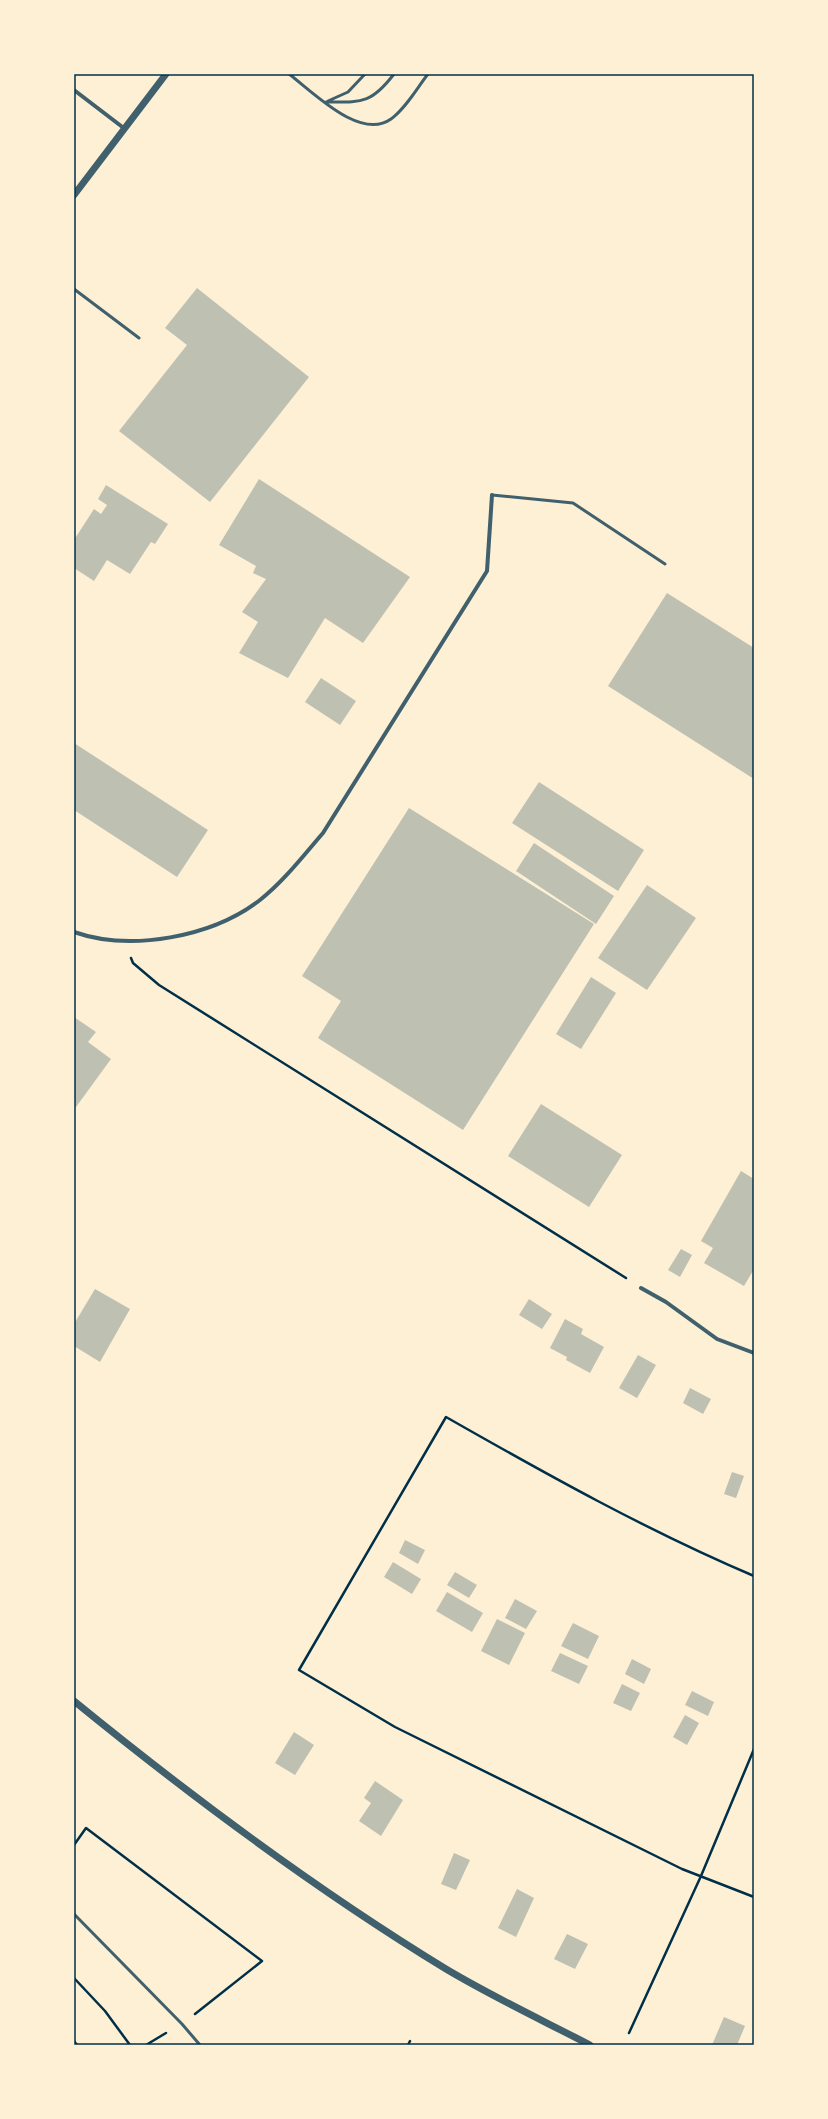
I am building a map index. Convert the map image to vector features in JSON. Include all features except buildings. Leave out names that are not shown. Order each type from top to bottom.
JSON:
[{"type":"street","points":[[74,195],[166,74]]},
{"type":"street","points":[[74,90],[125,129]]},
{"type":"street","points":[[74,932],[88,937],[124,942],[189,934],[225,920],[260,900],[293,869],[323,833],[444,636],[487,571],[492,495]]},
{"type":"street","points":[[642,1288],[666,1302],[717,1339],[754,1353]]},
{"type":"street","points":[[74,1701],[162,1773],[319,1887],[447,1970],[590,2045]]},
{"type":"lane","points":[[289,74],[343,115],[357,123],[372,126],[391,119],[405,104],[428,74]]},
{"type":"lane","points":[[326,102],[348,92],[365,74]]},
{"type":"lane","points":[[326,102],[357,102],[369,99],[382,89],[394,74]]},
{"type":"lane","points":[[74,289],[139,338]]},
{"type":"lane","points":[[492,495],[573,504],[665,564]]},
{"type":"lane","points":[[74,1914],[182,2024],[200,2045]]},
{"type":"path","points":[[124,942],[132,963],[159,985],[642,1288]]},
{"type":"path","points":[[754,1576],[624,1514],[541,1471],[446,1417],[299,1670],[396,1727],[682,1869],[754,1897]]},
{"type":"path","points":[[629,2033],[701,1876],[754,1749]]},
{"type":"path","points":[[74,1845],[86,1828],[262,1960],[214,2000],[182,2024],[146,2045]]},
{"type":"path","points":[[74,1978],[104,2011],[130,2045]]},
{"type":"path","points":[[74,2042],[77,2045]]}]
